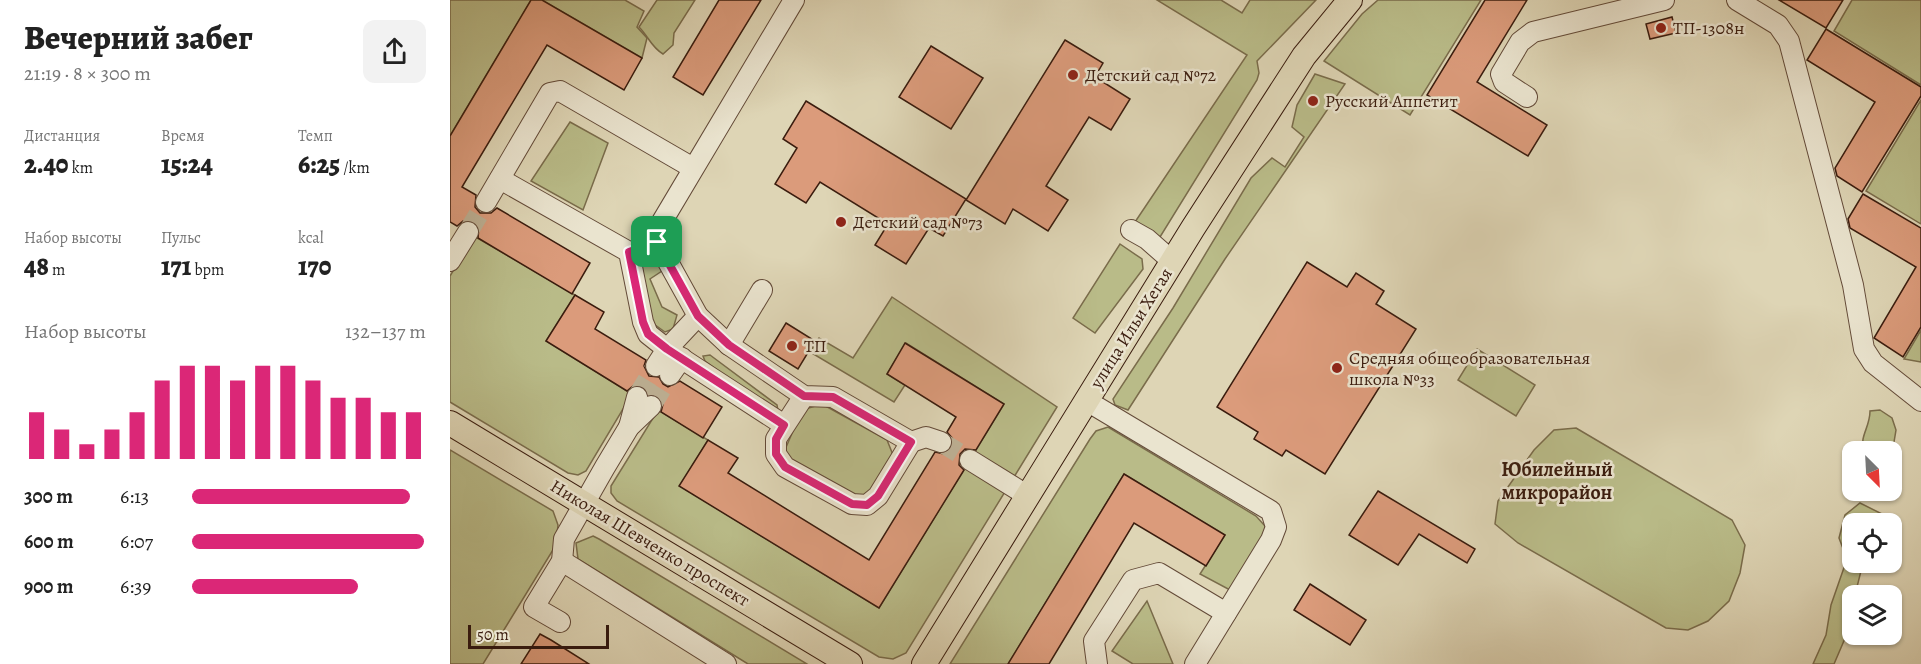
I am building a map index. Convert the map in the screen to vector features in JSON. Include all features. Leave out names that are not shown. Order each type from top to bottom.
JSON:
[{"type":"main road","name":"улица Ильи Хегая","points":[[924,664],[1172,261],[1304,56],[1350,0]]},
{"type":"main road","name":"Николая Шевченко проспект","points":[[450,423],[850,664]]},
{"type":"lane","points":[[794,0],[657,230],[657,242],[698,316],[729,345],[804,396],[833,397],[911,442]]},
{"type":"lane","points":[[1737,0],[1778,25],[1789,41],[1853,285],[1864,349],[1873,363],[1921,401]]},
{"type":"lane","points":[[1527,97],[1504,82],[1501,74],[1520,42],[1533,32],[1652,1]]},
{"type":"lane","points":[[486,202],[550,93],[560,91],[693,168]]},
{"type":"lane","points":[[500,179],[629,252],[657,242]]},
{"type":"lane","points":[[1131,230],[1147,239],[1172,261]]},
{"type":"lane","points":[[450,261],[468,232]]},
{"type":"lane","points":[[629,252],[643,322],[648,334],[784,425]]},
{"type":"lane","points":[[729,345],[762,290]]},
{"type":"lane","points":[[663,371],[698,316]]},
{"type":"lane","points":[[804,396],[776,439],[776,454],[785,467],[852,504],[867,505],[878,496],[911,442],[926,437],[941,442]]},
{"type":"lane","points":[[1087,400],[1270,511],[1276,527],[1271,540],[1195,664]]},
{"type":"lane","points":[[560,622],[534,607],[562,561],[564,539],[644,401]]},
{"type":"lane","points":[[970,460],[1028,496]]},
{"type":"lane","points":[[562,561],[726,664]]},
{"type":"lane","points":[[1097,664],[1094,641],[1133,580],[1159,573],[1226,613]]},
{"type":"green space","points":[[450,0],[531,0],[450,136]]},
{"type":"green space","points":[[542,0],[625,0],[644,11],[637,27],[647,38],[642,58]]},
{"type":"green space","points":[[657,0],[695,0],[674,33],[673,45],[663,54],[639,27]]},
{"type":"green space","points":[[1157,0],[1221,0],[1242,13],[1250,0],[1316,0],[1257,61],[1259,73],[1257,80],[1160,237],[1133,225],[1247,55]]},
{"type":"green space","points":[[1378,0],[1481,0],[1410,115],[1324,61],[1362,14]]},
{"type":"green space","points":[[1852,0],[1921,0],[1921,85],[1834,31]]},
{"type":"green space","points":[[1315,74],[1345,84],[1225,259],[1128,410],[1115,405],[1113,399],[1173,308],[1251,178],[1272,158],[1285,167],[1304,137],[1292,127],[1297,105]]},
{"type":"green space","points":[[1921,100],[1921,224],[1866,191]]},
{"type":"green space","points":[[570,122],[608,143],[583,210],[531,181]]},
{"type":"green space","points":[[474,236],[575,295],[546,341],[632,394],[586,471],[578,475],[568,473],[450,402],[450,276]]},
{"type":"green space","points":[[1120,244],[1142,259],[1143,269],[1095,333],[1073,318]]},
{"type":"green space","points":[[644,257],[653,258],[661,263],[662,271],[650,279],[662,307],[677,315],[673,329],[665,332],[651,322],[638,262]]},
{"type":"green space","points":[[892,297],[1057,407],[906,653],[893,659],[879,657],[617,501],[611,493],[611,486],[658,410],[708,440],[680,486],[879,608],[1004,404],[906,343],[887,374],[905,385],[894,402],[810,352],[819,338],[853,358]]},
{"type":"green space","points":[[1921,330],[1921,362],[1904,359]]},
{"type":"green space","points":[[1477,349],[1535,385],[1516,416],[1458,380]]},
{"type":"green space","points":[[710,355],[777,405],[778,411],[774,412],[705,361],[703,356]]},
{"type":"green space","points":[[822,404],[887,440],[893,455],[871,490],[862,496],[849,495],[792,463],[784,452],[802,410]]},
{"type":"green space","points":[[1880,410],[1892,418],[1896,430],[1894,441],[1863,441],[1870,411]]},
{"type":"green space","points":[[1108,427],[1256,516],[1265,526],[1264,540],[1230,590],[1200,574],[1225,535],[1124,474],[1008,664],[950,664],[1090,439],[1096,431]]},
{"type":"green space","points":[[1576,428],[1732,520],[1745,545],[1740,573],[1729,601],[1708,621],[1688,630],[1666,628],[1518,543],[1495,524],[1498,501],[1534,450],[1554,430]]},
{"type":"green space","points":[[450,450],[553,511],[558,525],[556,545],[483,664],[450,664]]},
{"type":"green space","points":[[1860,503],[1880,513],[1848,513]]},
{"type":"green space","points":[[1842,526],[1842,546],[1839,538]]},
{"type":"green space","points":[[593,536],[807,664],[748,664],[578,559],[576,543]]},
{"type":"green space","points":[[1842,573],[1860,573],[1858,585],[1842,585],[1842,645],[1834,664],[1813,664],[1826,635],[1831,605]]},
{"type":"green space","points":[[1147,601],[1173,664],[1133,664],[1112,651]]},
{"type":"building","points":[[531,0],[542,0],[642,58],[624,90],[547,45],[462,187],[476,195],[475,207],[480,213],[491,213],[497,208],[590,263],[572,294],[478,238],[479,227],[474,222],[463,221],[457,226],[450,222],[450,136]]},
{"type":"building","points":[[719,0],[761,0],[703,95],[673,77]]},
{"type":"building","points":[[1485,0],[1527,0],[1477,82],[1547,125],[1528,156],[1427,95]]},
{"type":"building","points":[[1779,0],[1843,0],[1826,28]]},
{"type":"building","name":"ТП-1308н","points":[[1672,17],[1676,33],[1650,39],[1646,24]]},
{"type":"building","points":[[1826,29],[1921,87],[1921,96],[1862,192],[1837,176],[1835,168],[1875,102],[1807,60]]},
{"type":"building","points":[[1065,40],[1103,63],[1095,77],[1130,99],[1111,130],[1089,117],[1046,186],[1068,200],[1048,231],[1013,209],[1005,224],[966,200]]},
{"type":"building","points":[[931,46],[983,78],[951,129],[899,97]]},
{"type":"building","points":[[806,101],[966,199],[943,236],[929,228],[906,264],[875,245],[888,224],[820,182],[806,203],[775,184],[797,148],[783,139]]},
{"type":"building","points":[[1863,194],[1921,228],[1921,327],[1903,357],[1874,338],[1916,267],[1850,228],[1848,219]]},
{"type":"building","points":[[1307,262],[1347,287],[1356,273],[1384,291],[1376,304],[1416,329],[1325,474],[1286,450],[1282,456],[1254,439],[1258,432],[1217,407]]},
{"type":"building","points":[[575,295],[604,312],[595,329],[646,360],[644,366],[649,376],[659,377],[668,387],[680,381],[722,407],[703,438],[661,412],[663,404],[660,398],[649,394],[645,388],[634,385],[627,391],[546,341]]},
{"type":"building","name":"ТП","points":[[786,323],[815,341],[798,369],[769,351]]},
{"type":"building","points":[[905,343],[1004,404],[976,450],[965,449],[960,454],[959,465],[964,470],[879,608],[679,486],[708,440],[738,458],[728,473],[869,560],[935,452],[944,454],[952,445],[953,439],[947,432],[956,417],[887,374]]},
{"type":"building","points":[[1124,474],[1225,535],[1206,566],[1134,523],[1049,664],[1008,664]]},
{"type":"building","points":[[1378,491],[1475,549],[1467,563],[1419,534],[1398,565],[1349,535]]},
{"type":"building","points":[[1310,584],[1366,620],[1350,645],[1294,610]]},
{"type":"building","points":[[540,634],[551,640],[589,664],[521,664]]},
{"type":"tunnel","points":[[468,232],[486,202]]},
{"type":"tunnel","points":[[637,397],[656,366]]},
{"type":"tunnel","points":[[651,406],[670,375]]},
{"type":"tunnel","points":[[941,442],[970,460]]},
{"type":"place","name":"ТП-1308н","points":[[1661,28]]},
{"type":"place","name":"Детский сад №72","points":[[1073,75]]},
{"type":"place","name":"Русский Аппетит","points":[[1313,101]]},
{"type":"place","name":"Детский сад №73","points":[[841,222]]},
{"type":"place","name":"ТП","points":[[792,346]]},
{"type":"place","name":"Средняя общеобразовательная школа №33","points":[[1337,368]]},
{"type":"district","name":"Юбилейный микрорайон","points":[[1557,480]]},
{"type":"route","points":[[657,242],[698,316],[729,345],[804,396],[817,394],[833,397],[911,442],[878,496],[867,505],[852,504],[785,467],[776,454],[776,439],[784,425],[667,349],[648,334],[643,322],[629,252],[657,242]]}]
